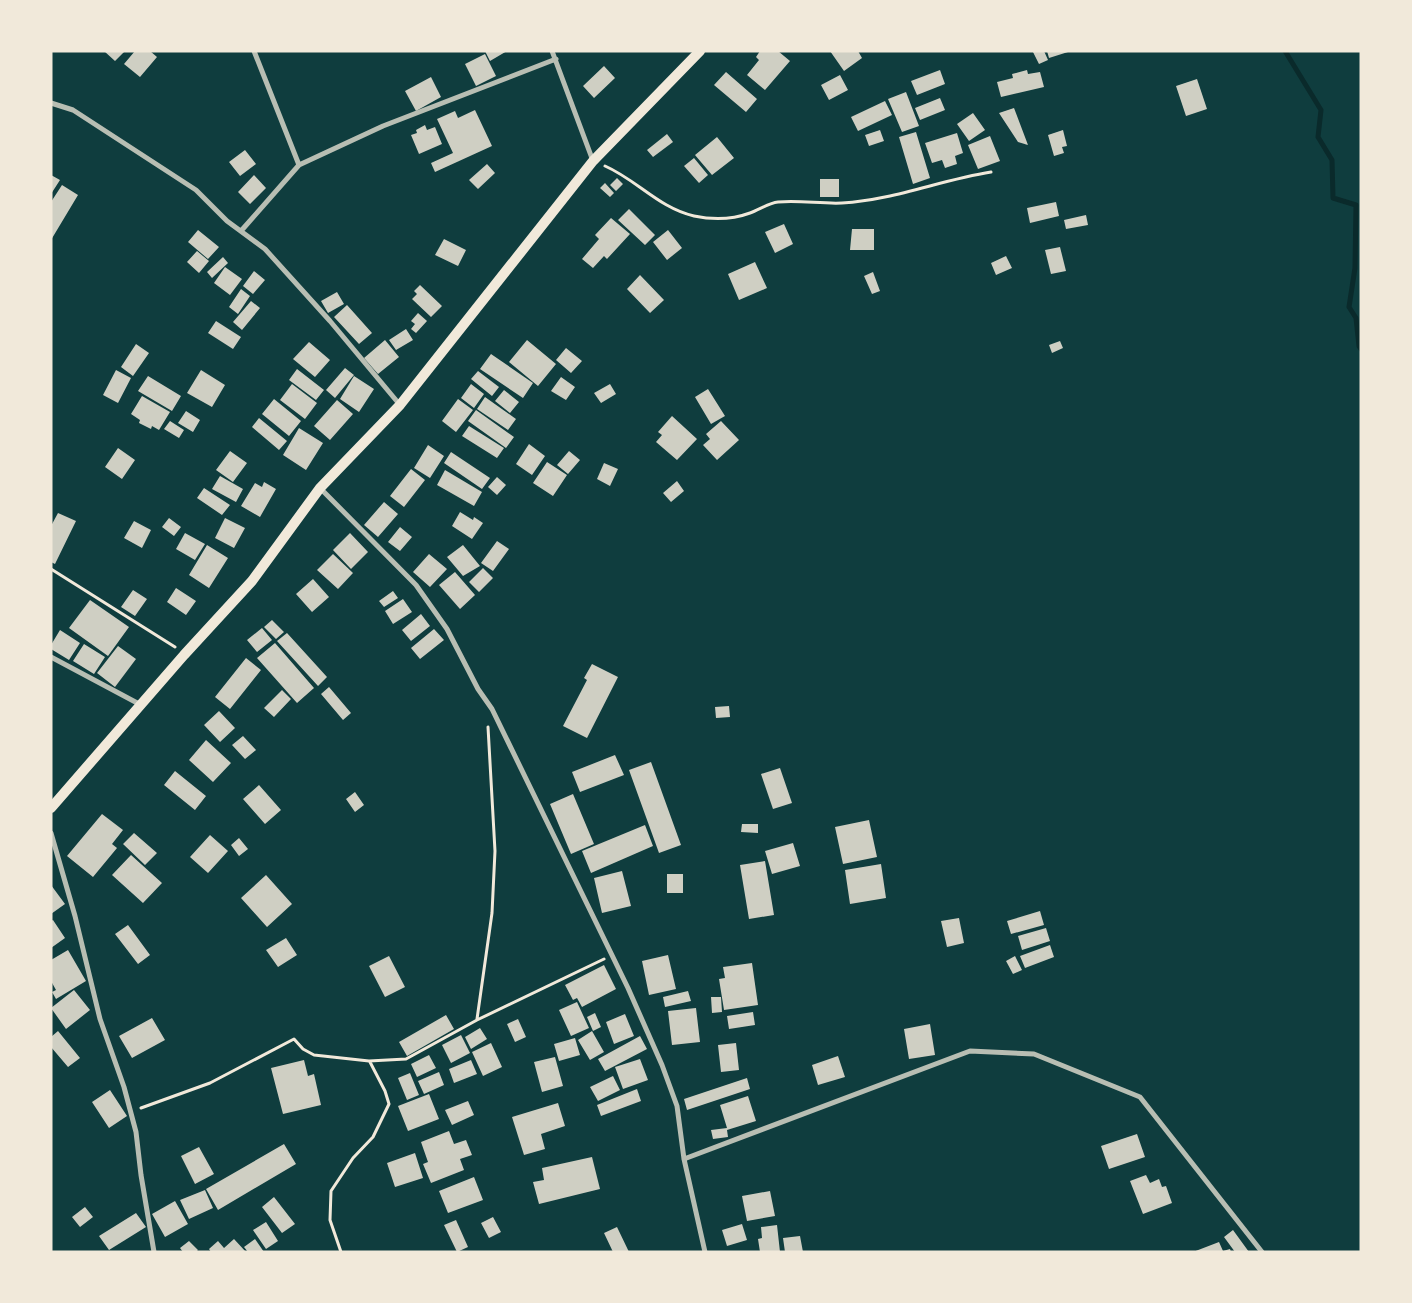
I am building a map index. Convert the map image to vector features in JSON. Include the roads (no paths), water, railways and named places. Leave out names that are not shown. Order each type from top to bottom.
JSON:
[{"type":"main road","points":[[51,808],[184,655],[252,581],[320,488],[400,405],[593,161],[700,51]]},
{"type":"street","points":[[254,51],[299,165]]},
{"type":"street","points":[[552,51],[593,161]]},
{"type":"street","points":[[241,231],[299,165],[382,126],[556,59]]},
{"type":"street","points":[[51,103],[73,110],[196,190],[227,221],[265,249],[330,321],[400,405]]},
{"type":"street","points":[[320,488],[416,585],[447,629],[478,688],[492,709],[613,955],[662,1065],[677,1106],[684,1159],[705,1252]]},
{"type":"street","points":[[51,657],[141,705]]},
{"type":"street","points":[[51,833],[75,916],[100,1019],[131,1111],[136,1132],[154,1252]]},
{"type":"street","points":[[684,1159],[970,1051],[1034,1054],[1140,1097],[1262,1252]]},
{"type":"waterway","points":[[1285,51],[1321,110],[1318,137],[1332,160],[1333,198],[1356,205],[1355,268],[1349,307],[1356,318],[1361,349]]}]
